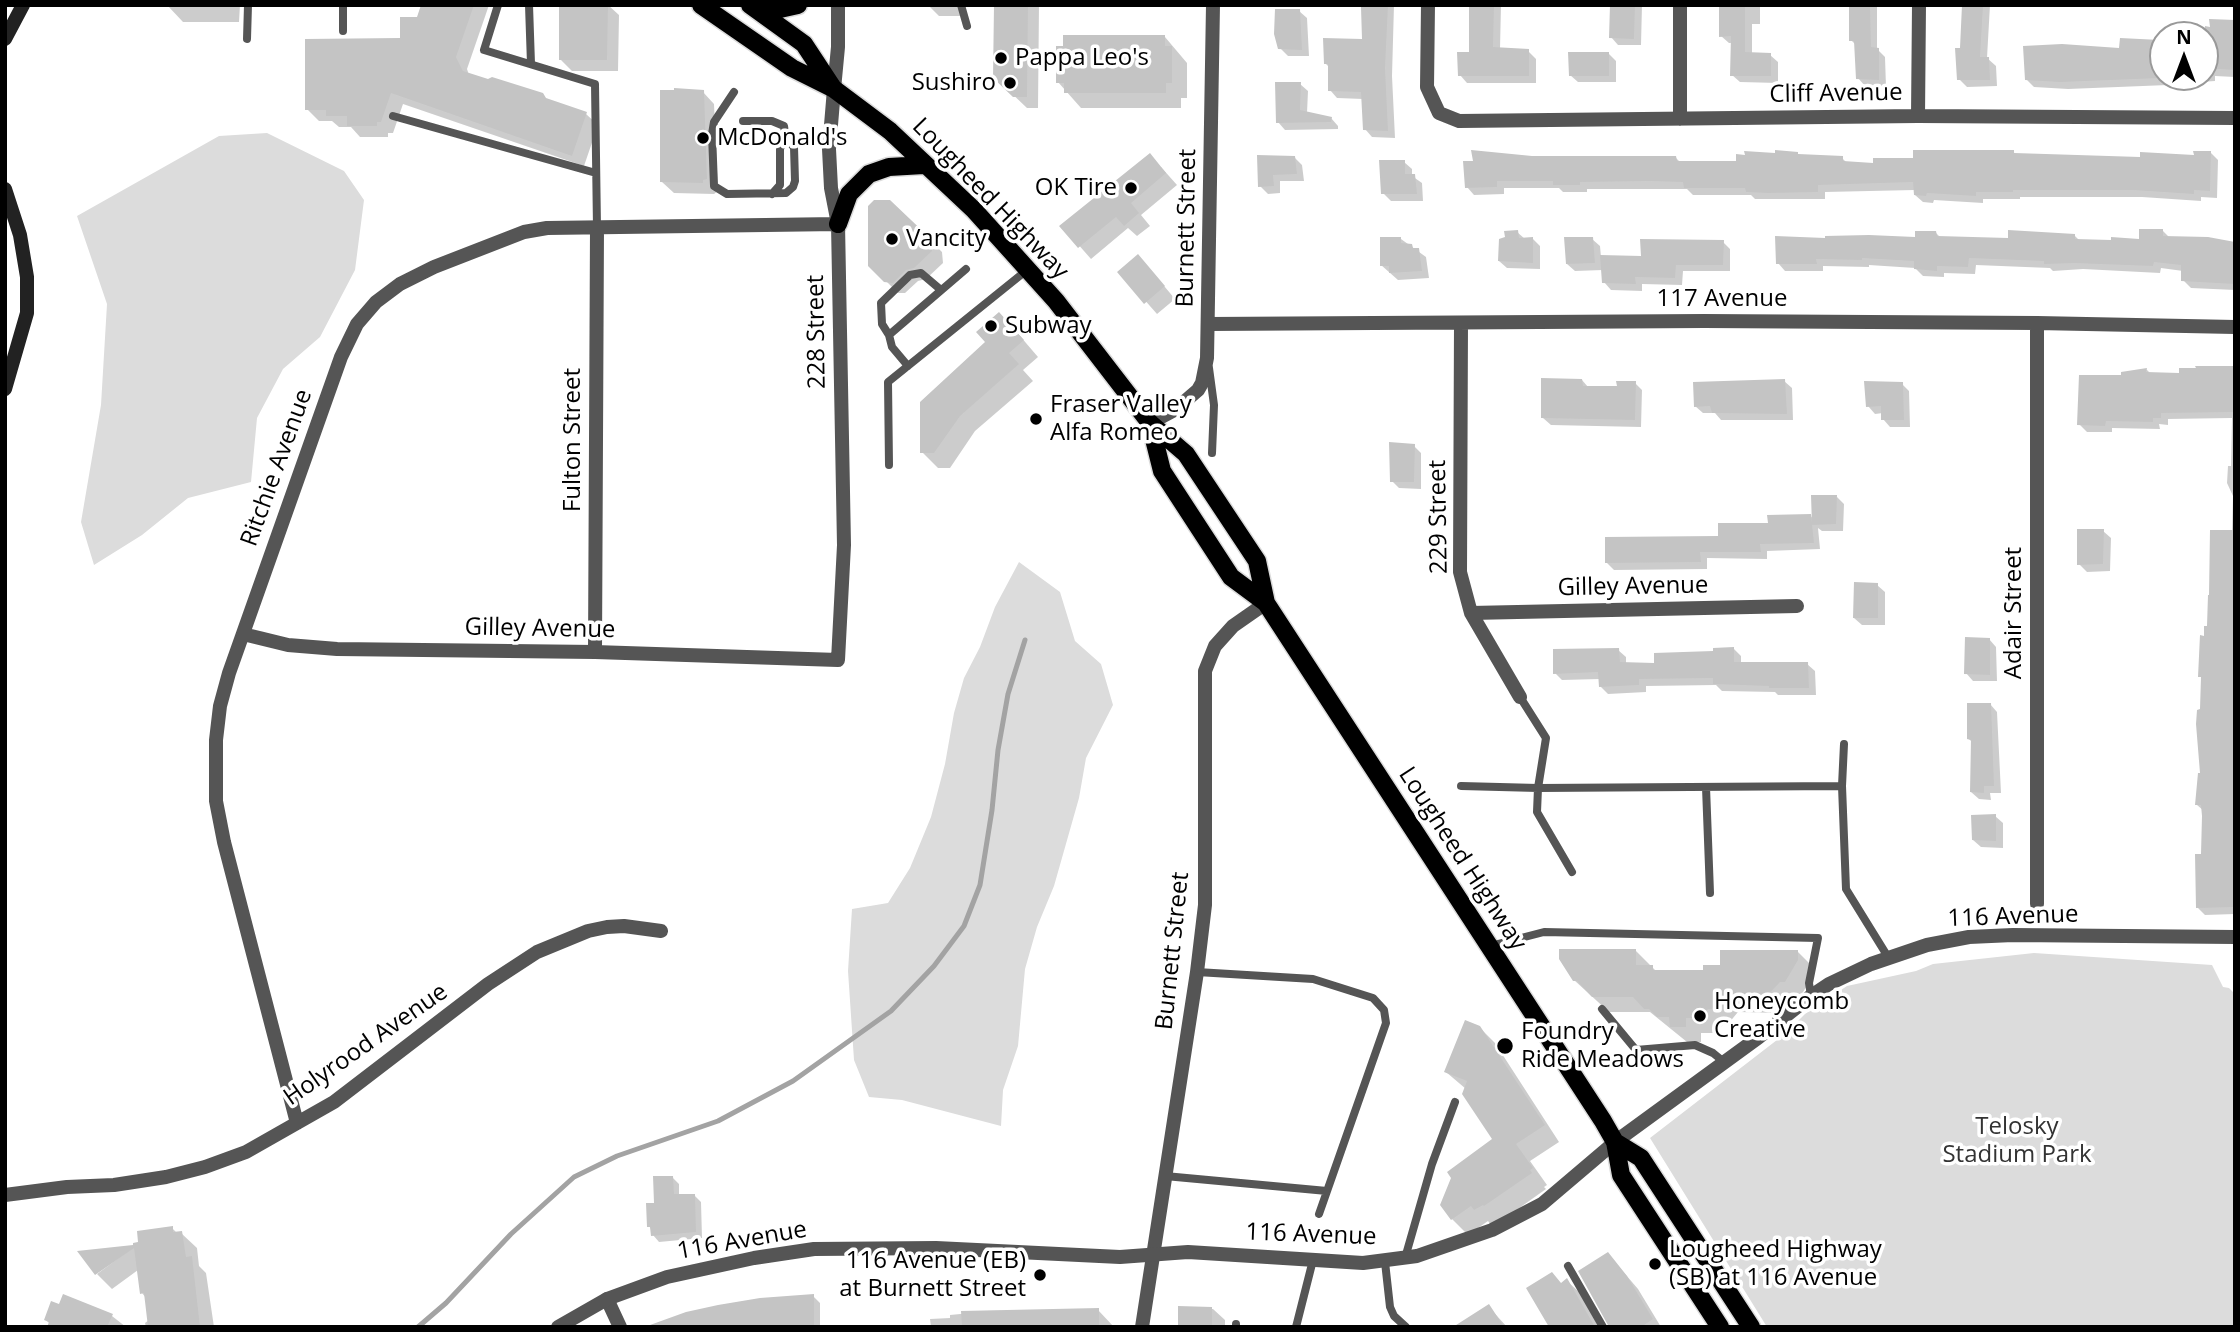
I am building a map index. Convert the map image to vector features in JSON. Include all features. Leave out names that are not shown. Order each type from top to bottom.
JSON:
[{"type":"main road","points":[[5,39],[23,5]]},
{"type":"main road","name":"Lougheed Highway","points":[[701,5],[792,68],[834,89],[890,131],[974,210],[1056,301],[1150,423],[1186,454],[1257,561],[1266,603]]},
{"type":"main road","points":[[756,9],[798,5]]},
{"type":"main road","name":"Lougheed Highway","points":[[756,9],[804,44],[834,89]]},
{"type":"main road","points":[[838,223],[849,194],[869,174],[889,167],[924,165]]},
{"type":"main road","points":[[5,189],[20,235],[27,277],[27,313],[5,389]]},
{"type":"main road","name":"Lougheed Highway","points":[[1150,423],[1163,471],[1174,489],[1231,577],[1266,603],[1489,946],[1615,1142],[1620,1175],[1717,1326]]},
{"type":"main road","name":"Lougheed Highway","points":[[1615,1142],[1641,1158],[1751,1327]]},
{"type":"street","name":"228 Street","points":[[838,5],[838,47],[829,149],[831,188],[838,223],[844,545],[838,660]]},
{"type":"street","name":"Burnett Street","points":[[1150,423],[1176,409],[1198,390],[1207,358],[1213,5]]},
{"type":"street","name":"Cliff Avenue","points":[[1428,5],[1427,87],[1439,113],[1459,121],[1918,116],[2235,118]]},
{"type":"street","points":[[1680,5],[1680,118]]},
{"type":"street","points":[[1918,116],[1919,5]]},
{"type":"street","name":"Ritchie Avenue","points":[[297,1123],[224,842],[216,801],[216,749],[220,706],[243,634],[341,357],[357,324],[376,303],[400,285],[434,267],[524,232],[547,228],[838,223]]},
{"type":"street","name":"Fulton Street","points":[[595,652],[597,228]]},
{"type":"street","name":"117 Avenue","points":[[1209,324],[1704,321],[2235,327]]},
{"type":"street","name":"229 Street","points":[[1461,323],[1460,572],[1471,613],[1520,696]]},
{"type":"street","name":"Adair Street","points":[[2037,323],[2037,904]]},
{"type":"street","name":"Burnett Street","points":[[1142,1327],[1205,905],[1205,671],[1214,646],[1233,626],[1266,603]]},
{"type":"street","name":"Gilley Avenue","points":[[1471,613],[1797,606]]},
{"type":"street","name":"Gilley Avenue","points":[[243,634],[288,645],[324,649],[595,652],[838,660]]},
{"type":"street","name":"Holyrood Avenue","points":[[5,1195],[67,1187],[114,1185],[166,1177],[246,1152],[341,1097],[488,984],[537,952],[588,931],[607,927],[624,926],[661,931]]},
{"type":"street","name":"116 Avenue","points":[[558,1327],[607,1299],[637,1287],[704,1267],[814,1249],[936,1248],[1120,1257],[1188,1252],[1385,1262],[1405,1258],[1443,1248],[1492,1230],[1542,1204],[1615,1142],[1811,996],[1846,975],[1888,957],[1950,940],[1991,936],[2235,937]]},
{"type":"street","points":[[607,1299],[620,1327]]},
{"type":"lane","points":[[247,39],[248,5]]},
{"type":"lane","points":[[343,5],[343,31]]},
{"type":"lane","points":[[498,5],[484,50],[595,84],[597,228]]},
{"type":"lane","points":[[529,5],[531,65]]},
{"type":"lane","points":[[961,5],[967,26]]},
{"type":"lane","points":[[734,92],[714,122],[714,186],[727,194],[786,193],[795,181],[794,147],[786,139]]},
{"type":"lane","points":[[393,116],[596,173]]},
{"type":"lane","points":[[743,121],[778,122],[786,130],[786,139],[780,148],[780,185],[772,194]]},
{"type":"lane","points":[[889,335],[966,269]]},
{"type":"lane","points":[[889,466],[888,382],[1027,270]]},
{"type":"lane","points":[[908,366],[892,347],[883,324],[881,303],[910,275],[921,273],[941,290]]},
{"type":"lane","points":[[1207,358],[1214,405],[1212,453]]},
{"type":"lane","points":[[1520,696],[1546,738],[1537,812],[1572,872]]},
{"type":"lane","points":[[1844,744],[1842,786],[1846,889],[1888,957]]},
{"type":"lane","points":[[1461,786],[1842,786]]},
{"type":"lane","points":[[1706,787],[1710,892]]},
{"type":"lane","points":[[1489,946],[1544,932],[1818,937],[1809,983],[1811,996]]},
{"type":"lane","points":[[1197,972],[1314,979],[1373,998],[1384,1010],[1386,1023],[1319,1214]]},
{"type":"lane","points":[[1602,1009],[1636,1050],[1695,1045],[1713,1053],[1724,1062]]},
{"type":"lane","points":[[1405,1258],[1432,1164],[1455,1102]]},
{"type":"lane","points":[[1165,1176],[1327,1191]]},
{"type":"lane","points":[[1296,1327],[1314,1260]]},
{"type":"lane","points":[[1385,1262],[1390,1307],[1394,1316],[1406,1327]]},
{"type":"lane","points":[[1568,1266],[1603,1327]]},
{"type":"green space","points":[[267,133],[344,171],[364,200],[355,270],[320,337],[283,369],[257,418],[251,482],[188,498],[142,535],[94,565],[81,522],[101,405],[107,304],[77,216],[219,136]]},
{"type":"green space","points":[[1019,562],[1060,592],[1075,641],[1101,664],[1113,705],[1086,758],[1079,798],[1054,886],[1037,927],[1025,969],[1018,1046],[1003,1090],[1001,1126],[902,1100],[869,1097],[854,1060],[848,971],[852,909],[888,903],[910,868],[931,817],[964,678],[980,647],[995,607]]},
{"type":"green space","name":"Telosky Stadium Park","points":[[2034,953],[2212,965],[2223,987],[2229,988],[2235,994],[2235,1327],[1767,1327],[1650,1138],[1786,1033],[1805,1014],[1847,986],[1916,971],[1933,964]]},
{"type":"building","points":[[421,5],[474,5],[456,57],[463,71],[543,93],[546,98],[587,112],[572,156],[391,93],[381,122],[377,122],[377,126],[347,126],[347,116],[326,116],[326,110],[305,110],[305,39],[400,38],[400,17],[417,17]]},
{"type":"building","points":[[559,5],[608,5],[607,60],[559,60]]},
{"type":"building","points":[[994,5],[1028,5],[1027,97],[1013,97],[993,78]]},
{"type":"building","points":[[1388,5],[1385,68],[1388,131],[1363,130],[1361,92],[1328,91],[1328,64],[1324,64],[1323,38],[1362,39],[1361,7]]},
{"type":"building","points":[[1469,5],[1494,5],[1493,47],[1529,49],[1529,76],[1458,76],[1457,52],[1469,52]]},
{"type":"building","points":[[1610,5],[1635,5],[1634,39],[1609,38]]},
{"type":"building","points":[[1719,5],[1745,5],[1745,52],[1771,53],[1771,76],[1730,76],[1731,36],[1719,37]]},
{"type":"building","points":[[1849,5],[1870,6],[1871,47],[1879,48],[1879,80],[1856,79],[1854,41],[1849,41]]},
{"type":"building","points":[[1962,5],[1983,5],[1980,57],[1989,57],[1990,80],[1957,80],[1955,48],[1960,48]]},
{"type":"building","points":[[1275,9],[1300,9],[1302,50],[1278,49],[1274,34]]},
{"type":"building","points":[[2235,20],[2235,70],[2219,69],[2219,21],[2209,21]]},
{"type":"building","points":[[1063,35],[1165,35],[1165,46],[1172,46],[1172,83],[1166,83],[1166,93],[1064,93],[1064,83],[1056,83],[1056,46],[1063,46]]},
{"type":"building","points":[[2120,38],[2149,39],[2149,78],[2060,82],[2025,80],[2023,46],[2062,44],[2119,48]]},
{"type":"building","points":[[1568,52],[1609,52],[1609,76],[1569,76]]},
{"type":"building","points":[[1275,82],[1301,82],[1300,110],[1332,117],[1331,122],[1276,123]]},
{"type":"building","points":[[660,90],[704,90],[707,179],[703,180],[703,183],[660,182]]},
{"type":"building","points":[[1471,150],[1532,156],[1676,156],[1677,161],[1736,161],[1736,154],[1745,155],[1744,151],[1775,153],[1775,150],[1843,156],[1843,161],[1873,163],[1873,158],[1913,158],[1913,150],[2014,150],[2014,153],[2140,157],[2140,152],[2194,155],[2193,151],[2211,151],[2210,191],[2194,190],[2194,194],[2133,190],[2013,190],[1976,192],[1976,196],[1927,193],[1926,196],[1914,195],[1913,182],[1818,185],[1818,192],[1769,193],[1746,192],[1745,188],[1684,188],[1683,182],[1650,181],[1553,185],[1553,181],[1497,181],[1497,187],[1465,188],[1463,161],[1473,161]]},
{"type":"building","points":[[1150,153],[1166,173],[1131,203],[1139,213],[1124,226],[1116,217],[1078,248],[1059,226]]},
{"type":"building","points":[[1257,155],[1295,156],[1297,174],[1273,175],[1274,186],[1258,187]]},
{"type":"building","points":[[1379,160],[1405,160],[1405,174],[1415,174],[1417,194],[1381,194]]},
{"type":"building","points":[[874,200],[890,200],[931,239],[932,251],[893,283],[884,282],[868,266],[868,206]]},
{"type":"building","points":[[2139,229],[2163,229],[2163,236],[2208,237],[2235,242],[2235,284],[2181,281],[2181,265],[2154,262],[2153,266],[2044,264],[2044,261],[1969,258],[1968,267],[1937,266],[1937,271],[1914,269],[1914,261],[1862,258],[1816,259],[1817,264],[1776,264],[1775,236],[1915,237],[1915,231],[1936,231],[1937,236],[2008,238],[2008,230],[2075,234],[2075,239],[2111,240],[2111,237],[2139,239]]},
{"type":"building","points":[[1518,230],[1519,238],[1533,237],[1533,263],[1498,261],[1499,239],[1505,237],[1504,231]]},
{"type":"building","points":[[1380,237],[1401,237],[1401,243],[1419,248],[1422,271],[1389,273],[1389,266],[1380,266]]},
{"type":"building","points":[[1564,237],[1593,237],[1595,263],[1566,264]]},
{"type":"building","points":[[1640,239],[1724,240],[1723,265],[1676,265],[1675,278],[1635,277],[1636,284],[1602,283],[1600,255],[1641,256]]},
{"type":"building","points":[[1138,254],[1165,286],[1144,304],[1117,272]]},
{"type":"building","points":[[999,312],[1024,340],[1009,353],[1019,364],[960,416],[934,453],[920,453],[920,402],[985,342],[976,332]]},
{"type":"building","points":[[2195,366],[2235,366],[2235,412],[2161,413],[2161,418],[2153,418],[2153,422],[2106,421],[2105,426],[2077,425],[2079,375],[2121,375],[2121,372],[2147,368],[2146,372],[2179,373],[2179,368],[2196,368]]},
{"type":"building","points":[[1541,378],[1582,379],[1583,386],[1617,386],[1616,381],[1636,381],[1635,420],[1541,418]]},
{"type":"building","points":[[1785,379],[1787,414],[1712,413],[1710,406],[1694,407],[1693,382]]},
{"type":"building","points":[[1864,381],[1903,382],[1904,420],[1881,420],[1881,406],[1866,407]]},
{"type":"building","points":[[1389,442],[1415,444],[1414,482],[1390,482]]},
{"type":"building","points":[[1811,495],[1837,495],[1836,524],[1812,525]]},
{"type":"building","points":[[1811,514],[1814,543],[1760,544],[1761,552],[1700,552],[1701,562],[1605,563],[1605,537],[1718,536],[1718,523],[1768,523],[1767,515]]},
{"type":"building","points":[[2077,529],[2104,529],[2103,564],[2077,565]]},
{"type":"building","points":[[2210,530],[2235,530],[2235,907],[2196,908],[2195,854],[2201,854],[2202,816],[2201,805],[2195,805],[2200,773],[2196,724],[2197,710],[2200,709],[2200,635],[2204,636],[2204,626],[2207,626]]},
{"type":"building","points":[[1854,582],[1878,583],[1878,618],[1853,618]]},
{"type":"building","points":[[1965,637],[1990,638],[1990,675],[1964,674]]},
{"type":"building","points":[[1734,647],[1734,662],[1808,662],[1809,688],[1713,684],[1713,678],[1639,679],[1639,685],[1599,687],[1598,672],[1553,674],[1553,649],[1619,648],[1620,662],[1654,663],[1654,653],[1713,651],[1713,648]]},
{"type":"building","points":[[1967,703],[1991,703],[1994,786],[1984,786],[1984,793],[1970,792],[1971,740],[1967,739]]},
{"type":"building","points":[[1996,814],[1996,841],[1972,840],[1971,815]]},
{"type":"building","points":[[1559,949],[1636,949],[1636,965],[1653,965],[1653,970],[1703,970],[1703,965],[1720,965],[1720,950],[1798,950],[1798,960],[1785,982],[1780,982],[1765,998],[1722,997],[1712,1009],[1708,1009],[1698,1018],[1686,1018],[1686,1027],[1670,1027],[1669,1017],[1657,1017],[1649,1009],[1644,1009],[1633,997],[1592,997],[1577,981],[1573,981],[1559,959]]},
{"type":"building","points":[[1465,1020],[1480,1026],[1545,1125],[1516,1144],[1533,1168],[1530,1170],[1532,1173],[1484,1206],[1474,1210],[1471,1206],[1451,1220],[1440,1205],[1451,1178],[1447,1172],[1492,1139],[1462,1094],[1467,1081],[1444,1072]]},
{"type":"building","points":[[653,1176],[673,1176],[674,1194],[695,1194],[696,1232],[651,1236],[650,1227],[647,1227],[646,1203],[654,1203]]},
{"type":"building","points":[[173,1226],[173,1232],[182,1231],[186,1257],[192,1256],[200,1327],[148,1327],[144,1293],[140,1294],[134,1248],[95,1275],[77,1251],[133,1245],[138,1242],[137,1231]]},
{"type":"building","points":[[1608,1252],[1627,1276],[1653,1319],[1641,1327],[1609,1327],[1578,1271]]},
{"type":"building","points":[[1552,1272],[1561,1283],[1567,1278],[1595,1327],[1549,1327],[1526,1288]]},
{"type":"building","points":[[63,1294],[113,1314],[107,1327],[47,1327],[49,1322],[44,1320],[51,1301],[59,1304]]},
{"type":"building","points":[[814,1294],[814,1327],[650,1327],[686,1312],[718,1305],[760,1298]]},
{"type":"building","points":[[1489,1304],[1504,1327],[1453,1327]]},
{"type":"building","points":[[1178,1306],[1212,1307],[1212,1327],[1178,1327]]},
{"type":"building","points":[[1099,1308],[1099,1327],[962,1327],[961,1311]]},
{"type":"waterway","points":[[418,1327],[446,1303],[511,1234],[574,1177],[617,1156],[718,1121],[793,1081],[891,1011],[934,966],[964,926],[980,885],[1008,694],[1025,640]]},
{"type":"place","name":"Pappa Leo's","points":[[1001,58]]},
{"type":"place","name":"Sushiro","points":[[1010,83]]},
{"type":"place","name":"McDonald's","points":[[703,138]]},
{"type":"place","name":"OK Tire","points":[[1131,188]]},
{"type":"place","name":"Vancity","points":[[892,239]]},
{"type":"place","name":"Subway","points":[[991,326]]},
{"type":"place","name":"Fraser Valley Alfa Romeo","points":[[1036,419]]},
{"type":"place","name":"Honeycomb Creative","points":[[1700,1016]]},
{"type":"place","name":"Foundry Ride Meadows","points":[[1505,1046]]},
{"type":"place","name":"Lougheed Highway (SB) at 116 Avenue","points":[[1655,1264]]},
{"type":"place","name":"116 Avenue (EB) at Burnett Street","points":[[1040,1275]]}]
